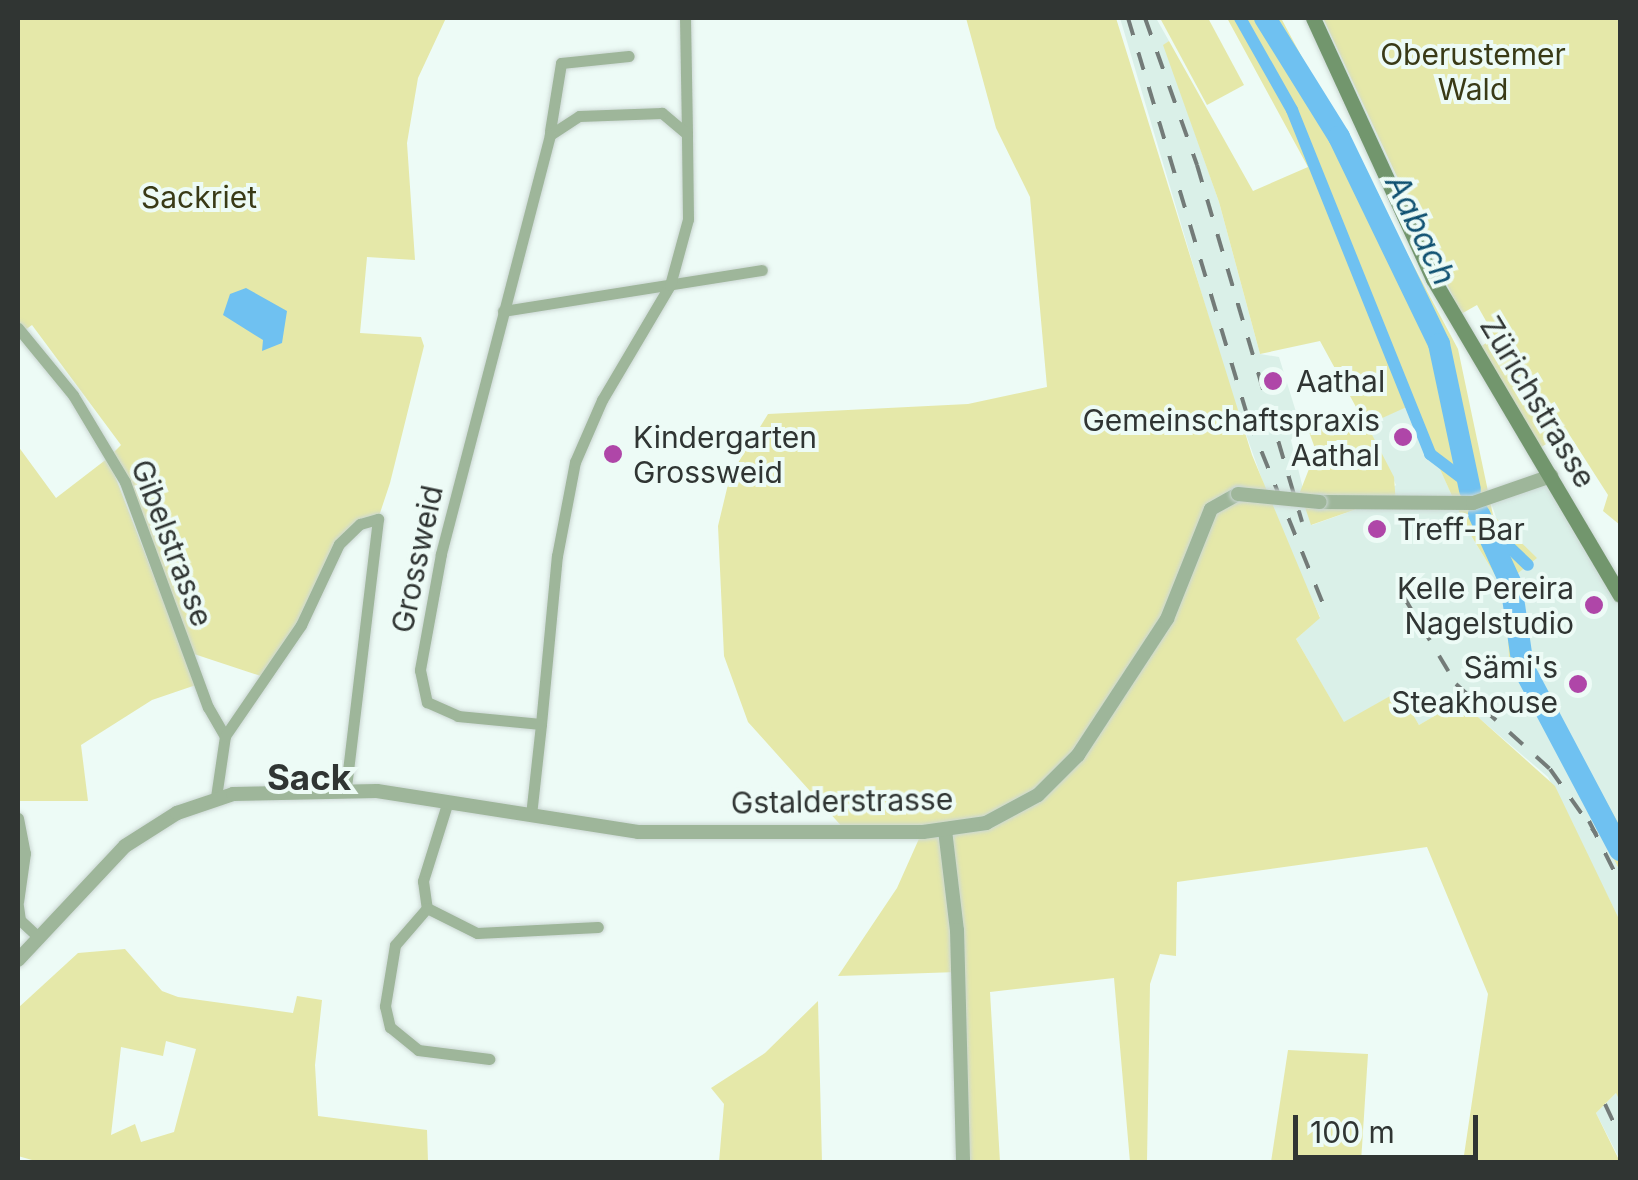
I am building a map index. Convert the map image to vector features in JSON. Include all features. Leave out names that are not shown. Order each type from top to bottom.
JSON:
[{"type":"main road","name":"Zürichstrasse","points":[[1313,18],[1458,325],[1620,595]]},
{"type":"street","points":[[531,814],[559,544],[575,462],[602,400],[670,284],[690,198],[685,18]]},
{"type":"street","name":"Grossweid","points":[[541,724],[438,711],[420,688],[441,554],[550,135],[561,64],[629,56]]},
{"type":"street","points":[[550,135],[579,116],[651,112],[673,117],[688,134]]},
{"type":"street","points":[[503,311],[762,270]]},
{"type":"street","name":"Gibelstrasse","points":[[18,328],[110,453],[225,736]]},
{"type":"street","name":"Gstalderstrasse","points":[[18,960],[125,846],[216,798],[346,790],[448,801],[638,832],[945,830],[1003,816],[1056,781],[1166,620],[1211,509],[1238,494],[1320,502],[1473,503],[1550,476]]},
{"type":"street","points":[[216,798],[225,736],[294,639],[338,544],[360,524],[378,519],[346,790]]},
{"type":"street","points":[[427,908],[422,881],[448,801]]},
{"type":"street","points":[[18,818],[25,853],[18,904],[20,920],[39,938]]},
{"type":"street","points":[[945,830],[957,930],[963,1162]]},
{"type":"street","points":[[427,908],[477,933],[598,927]]},
{"type":"street","points":[[427,908],[395,946],[385,1006],[390,1026],[418,1050],[490,1058]]},
{"type":"shaded area","points":[[1120,18],[1156,18],[1169,41],[1164,45],[1219,202],[1260,354],[1279,357],[1301,428],[1291,440],[1312,525],[1368,505],[1396,485],[1367,425],[1411,404],[1467,529],[1505,591],[1509,659],[1620,871],[1620,921],[1548,777],[1460,702],[1419,725],[1398,692],[1344,723],[1296,639],[1320,617],[1278,525],[1229,386]]},
{"type":"shaded area","points":[[1551,476],[1620,595],[1620,826],[1531,665],[1524,597],[1490,500]]},
{"type":"shaded area","points":[[1617,1092],[1620,1101],[1620,1160],[1596,1113]]},
{"type":"green space","name":"Sackriet","points":[[18,18],[446,18],[418,78],[407,143],[415,260],[367,257],[360,333],[421,337],[424,346],[390,483],[378,519],[345,536],[267,678],[191,653],[114,452],[121,445],[32,325],[18,335]]},
{"type":"green space","points":[[966,18],[1116,18],[1252,455],[1320,618],[1296,639],[1344,722],[1399,691],[1419,725],[1460,701],[1555,786],[1620,921],[1620,1101],[1616,1093],[1596,1113],[1620,1162],[1463,1162],[1488,994],[1427,847],[1177,882],[1176,956],[1160,954],[1150,984],[1147,1162],[1130,1162],[1114,978],[990,992],[1000,1162],[963,1162],[958,972],[838,976],[897,888],[922,832],[845,830],[748,722],[724,656],[718,526],[730,476],[768,414],[968,404],[1047,387],[1030,197],[996,128]]},
{"type":"green space","points":[[1160,18],[1208,18],[1244,85],[1207,105]]},
{"type":"green space","points":[[1227,18],[1281,18],[1458,349],[1493,515],[1537,558],[1517,574],[1531,665],[1620,826],[1620,871],[1509,659],[1505,591],[1467,529],[1411,405],[1367,425],[1394,477],[1396,505],[1368,505],[1311,525],[1300,492],[1316,451],[1309,432],[1362,418],[1320,341],[1260,354],[1219,202],[1163,45],[1169,41],[1253,191],[1308,167]]},
{"type":"green space","name":"Oberustemer Wald","points":[[1323,18],[1620,18],[1620,525],[1603,511],[1608,495],[1567,431],[1535,451],[1474,351],[1495,337],[1477,305],[1461,314]]},
{"type":"green space","points":[[18,446],[56,498],[108,458],[196,685],[152,700],[81,745],[88,801],[18,801]]},
{"type":"green space","points":[[125,949],[162,991],[178,997],[293,1013],[297,996],[322,1000],[315,1065],[318,1116],[427,1130],[428,1162],[39,1162],[18,1156],[18,1008],[78,953]],"holes":[[[166,1041],[196,1049],[174,1132],[141,1142],[135,1124],[111,1135],[121,1047],[163,1056]]]},
{"type":"green space","points":[[818,1001],[822,1162],[719,1162],[724,1104],[711,1088],[765,1053]]},
{"type":"green space","points":[[1288,1050],[1368,1054],[1361,1162],[1271,1162]]},
{"type":"water","points":[[246,288],[287,311],[282,343],[262,351],[263,340],[223,315],[230,294]]},
{"type":"waterway","points":[[1240,18],[1292,110],[1430,454],[1467,482]]},
{"type":"waterway","name":"Aabach","points":[[1265,18],[1339,137],[1439,344],[1470,490]]},
{"type":"waterway","name":"Aabach","points":[[1479,514],[1511,584],[1523,667],[1620,850]]},
{"type":"waterway","points":[[1483,522],[1528,565]]},
{"type":"railway","points":[[1128,18],[1248,418],[1327,614]]},
{"type":"railway","points":[[1145,18],[1197,165],[1302,522]]},
{"type":"railway","points":[[1402,594],[1456,684],[1550,769],[1596,834]]},
{"type":"railway","points":[[1589,821],[1620,883]]},
{"type":"railway","points":[[1605,1104],[1620,1136]]},
{"type":"place","name":"Aathal","points":[[1273,381]]},
{"type":"place","name":"Gemeinschaftspraxis Aathal","points":[[1403,437]]},
{"type":"place","name":"Kindergarten Grossweid","points":[[613,454]]},
{"type":"place","name":"Treff-Bar","points":[[1377,529]]},
{"type":"place","name":"Kelle Pereira Nagelstudio","points":[[1594,605]]},
{"type":"place","name":"Sämi's Steakhouse","points":[[1578,684]]},
{"type":"district","name":"Sack","points":[[309,777]]}]
